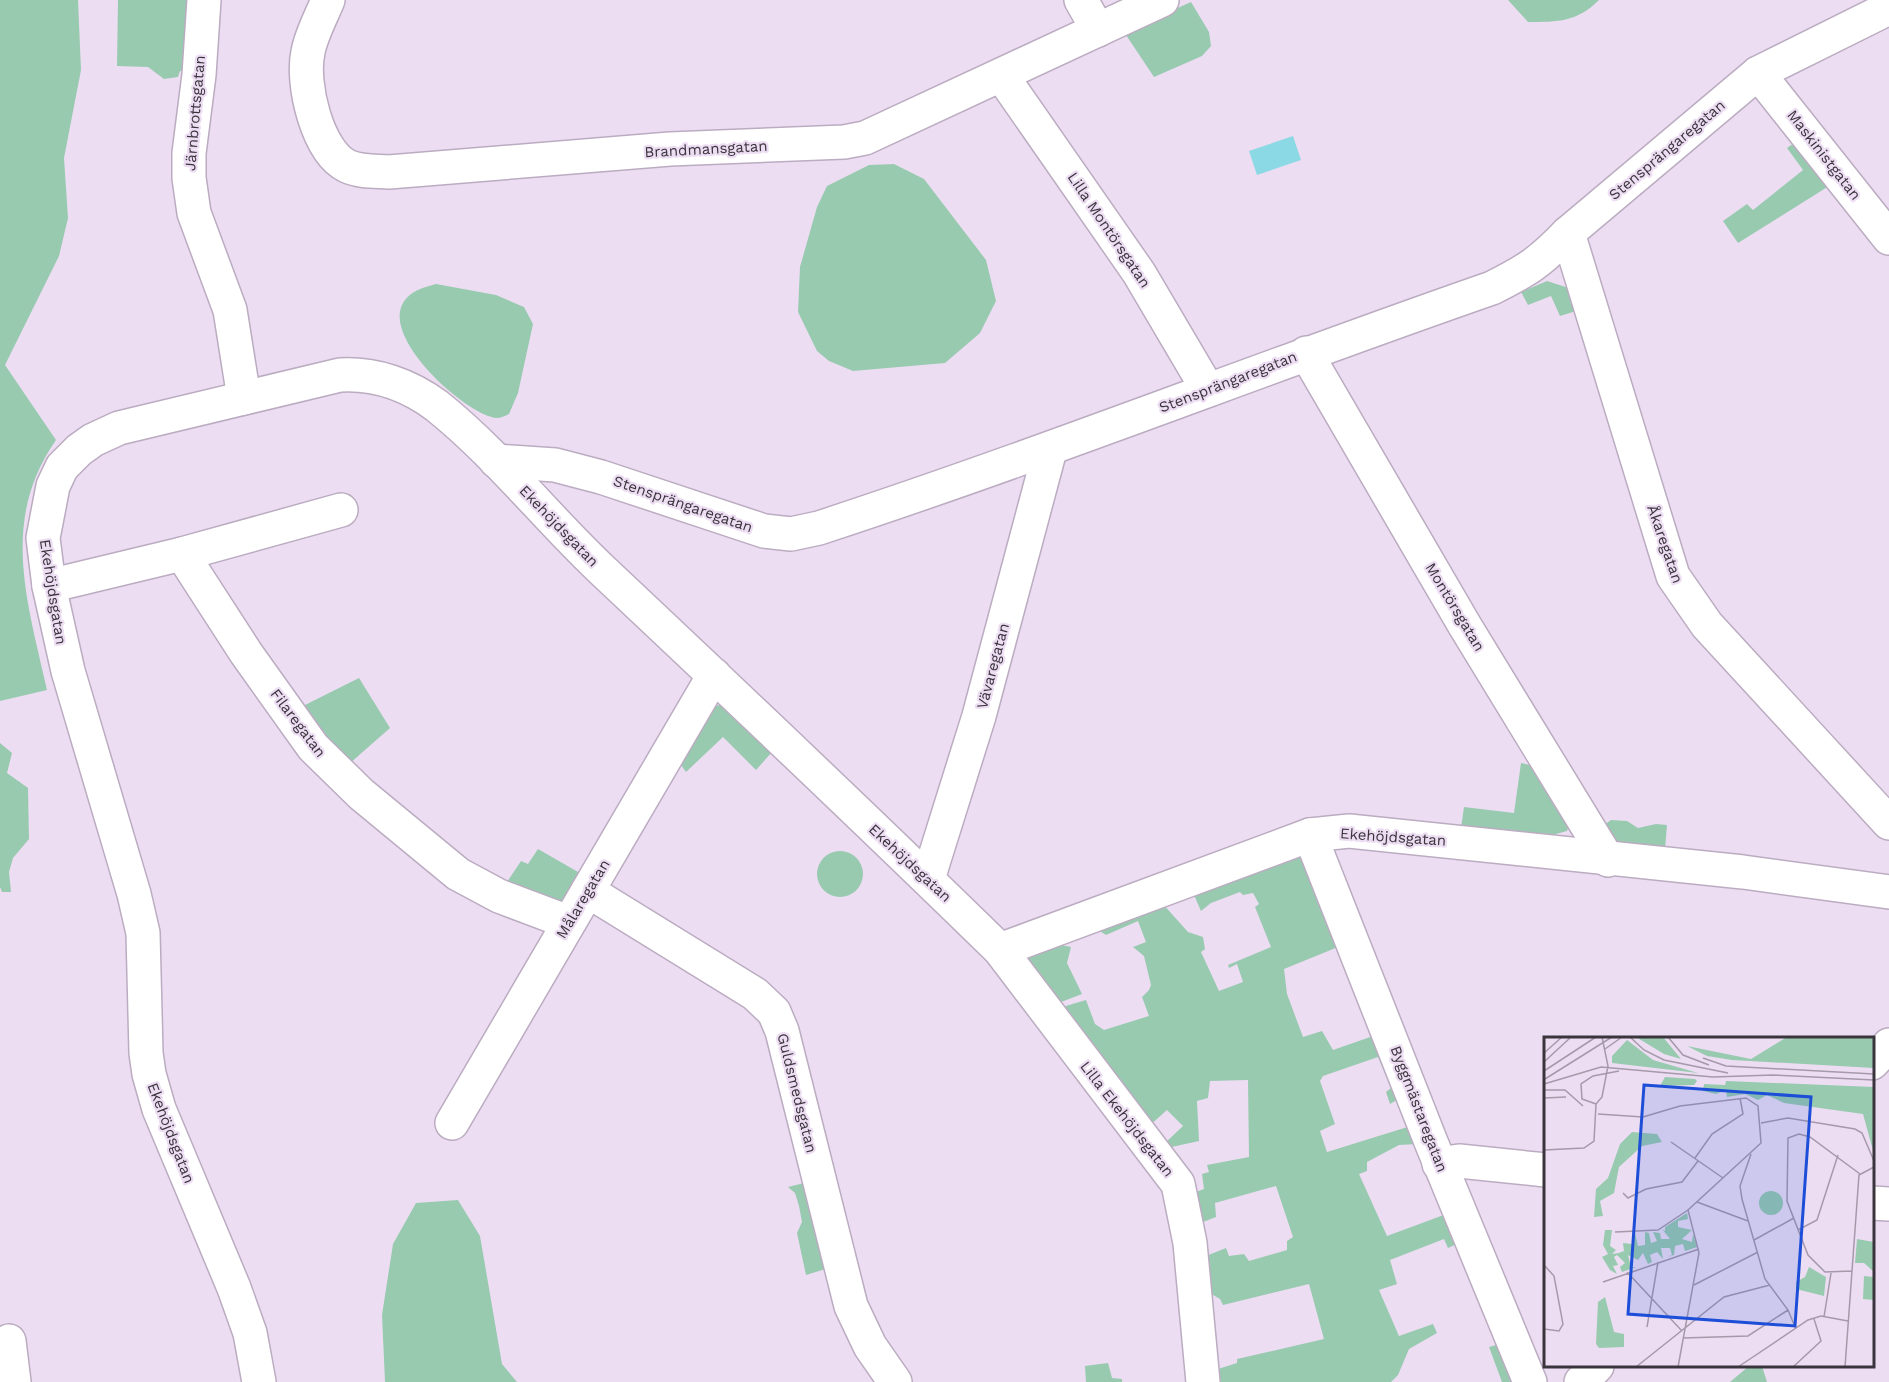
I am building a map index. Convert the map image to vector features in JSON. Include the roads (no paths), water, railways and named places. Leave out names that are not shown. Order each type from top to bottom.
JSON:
[{"type":"street","name":"Järnbrottsgatan","points":[[204,0],[199,75],[189,153],[189,178],[194,213],[230,310],[244,398]]},
{"type":"street","name":"Brandmansgatan","points":[[328,0],[308,53],[308,81],[312,110],[332,154],[347,165],[363,171],[389,172],[670,149],[844,142],[865,138],[1162,0]]},
{"type":"street","points":[[1081,0],[1098,30]]},
{"type":"street","name":"Stensprängaregatan","points":[[496,461],[555,465],[601,477],[745,527],[791,534],[819,528],[1050,450],[1306,353],[1492,288],[1539,262],[1568,232],[1758,73],[1889,8]]},
{"type":"street","name":"Maskinistgatan","points":[[1758,73],[1889,238]]},
{"type":"street","name":"Lilla Montörsgatan","points":[[1002,76],[1139,273],[1208,390]]},
{"type":"street","name":"Åkaregatan","points":[[1568,232],[1673,576],[1689,602],[1718,637],[1889,823]]},
{"type":"street","name":"Montörsgatan","points":[[1306,353],[1465,626],[1608,860]]},
{"type":"street","name":"Ekehöjdsgatan","points":[[259,1382],[250,1332],[234,1288],[159,1109],[149,1074],[146,1053],[143,933],[134,894],[68,671],[50,586],[43,538],[44,523],[53,486],[62,467],[72,455],[93,440],[119,428],[340,375],[362,374],[406,387],[436,406],[496,461],[600,568],[1000,950],[1310,835],[1349,831],[1608,860],[1743,872],[1889,892]]},
{"type":"street","name":"Vävaregatan","points":[[928,879],[979,717],[1050,450]]},
{"type":"street","points":[[50,586],[182,554],[341,510]]},
{"type":"street","name":"Filaregatan","points":[[182,554],[246,653],[313,747],[361,795],[458,874],[499,896],[568,922]]},
{"type":"street","name":"Målaregatan","points":[[452,1123],[714,675]]},
{"type":"street","name":"Byggmästaregatan","points":[[1310,835],[1439,1164],[1530,1382]]},
{"type":"street","name":"Guldsmedsgatan","points":[[588,891],[755,994],[774,1012],[782,1031],[851,1306],[870,1346],[895,1382]]},
{"type":"street","name":"Lilla Ekehöjdsgatan","points":[[1000,950],[1178,1184],[1190,1243],[1203,1382]]},
{"type":"street","points":[[1874,1061],[1889,1046]]},
{"type":"street","points":[[1439,1164],[1459,1161],[1544,1170]]},
{"type":"street","points":[[1874,1203],[1889,1204]]},
{"type":"street","points":[[9,1341],[14,1382]]},
{"type":"street","points":[[1581,1382],[1595,1367]]},
{"type":"water","points":[[1293,136],[1301,160],[1257,175],[1249,151]]}]
